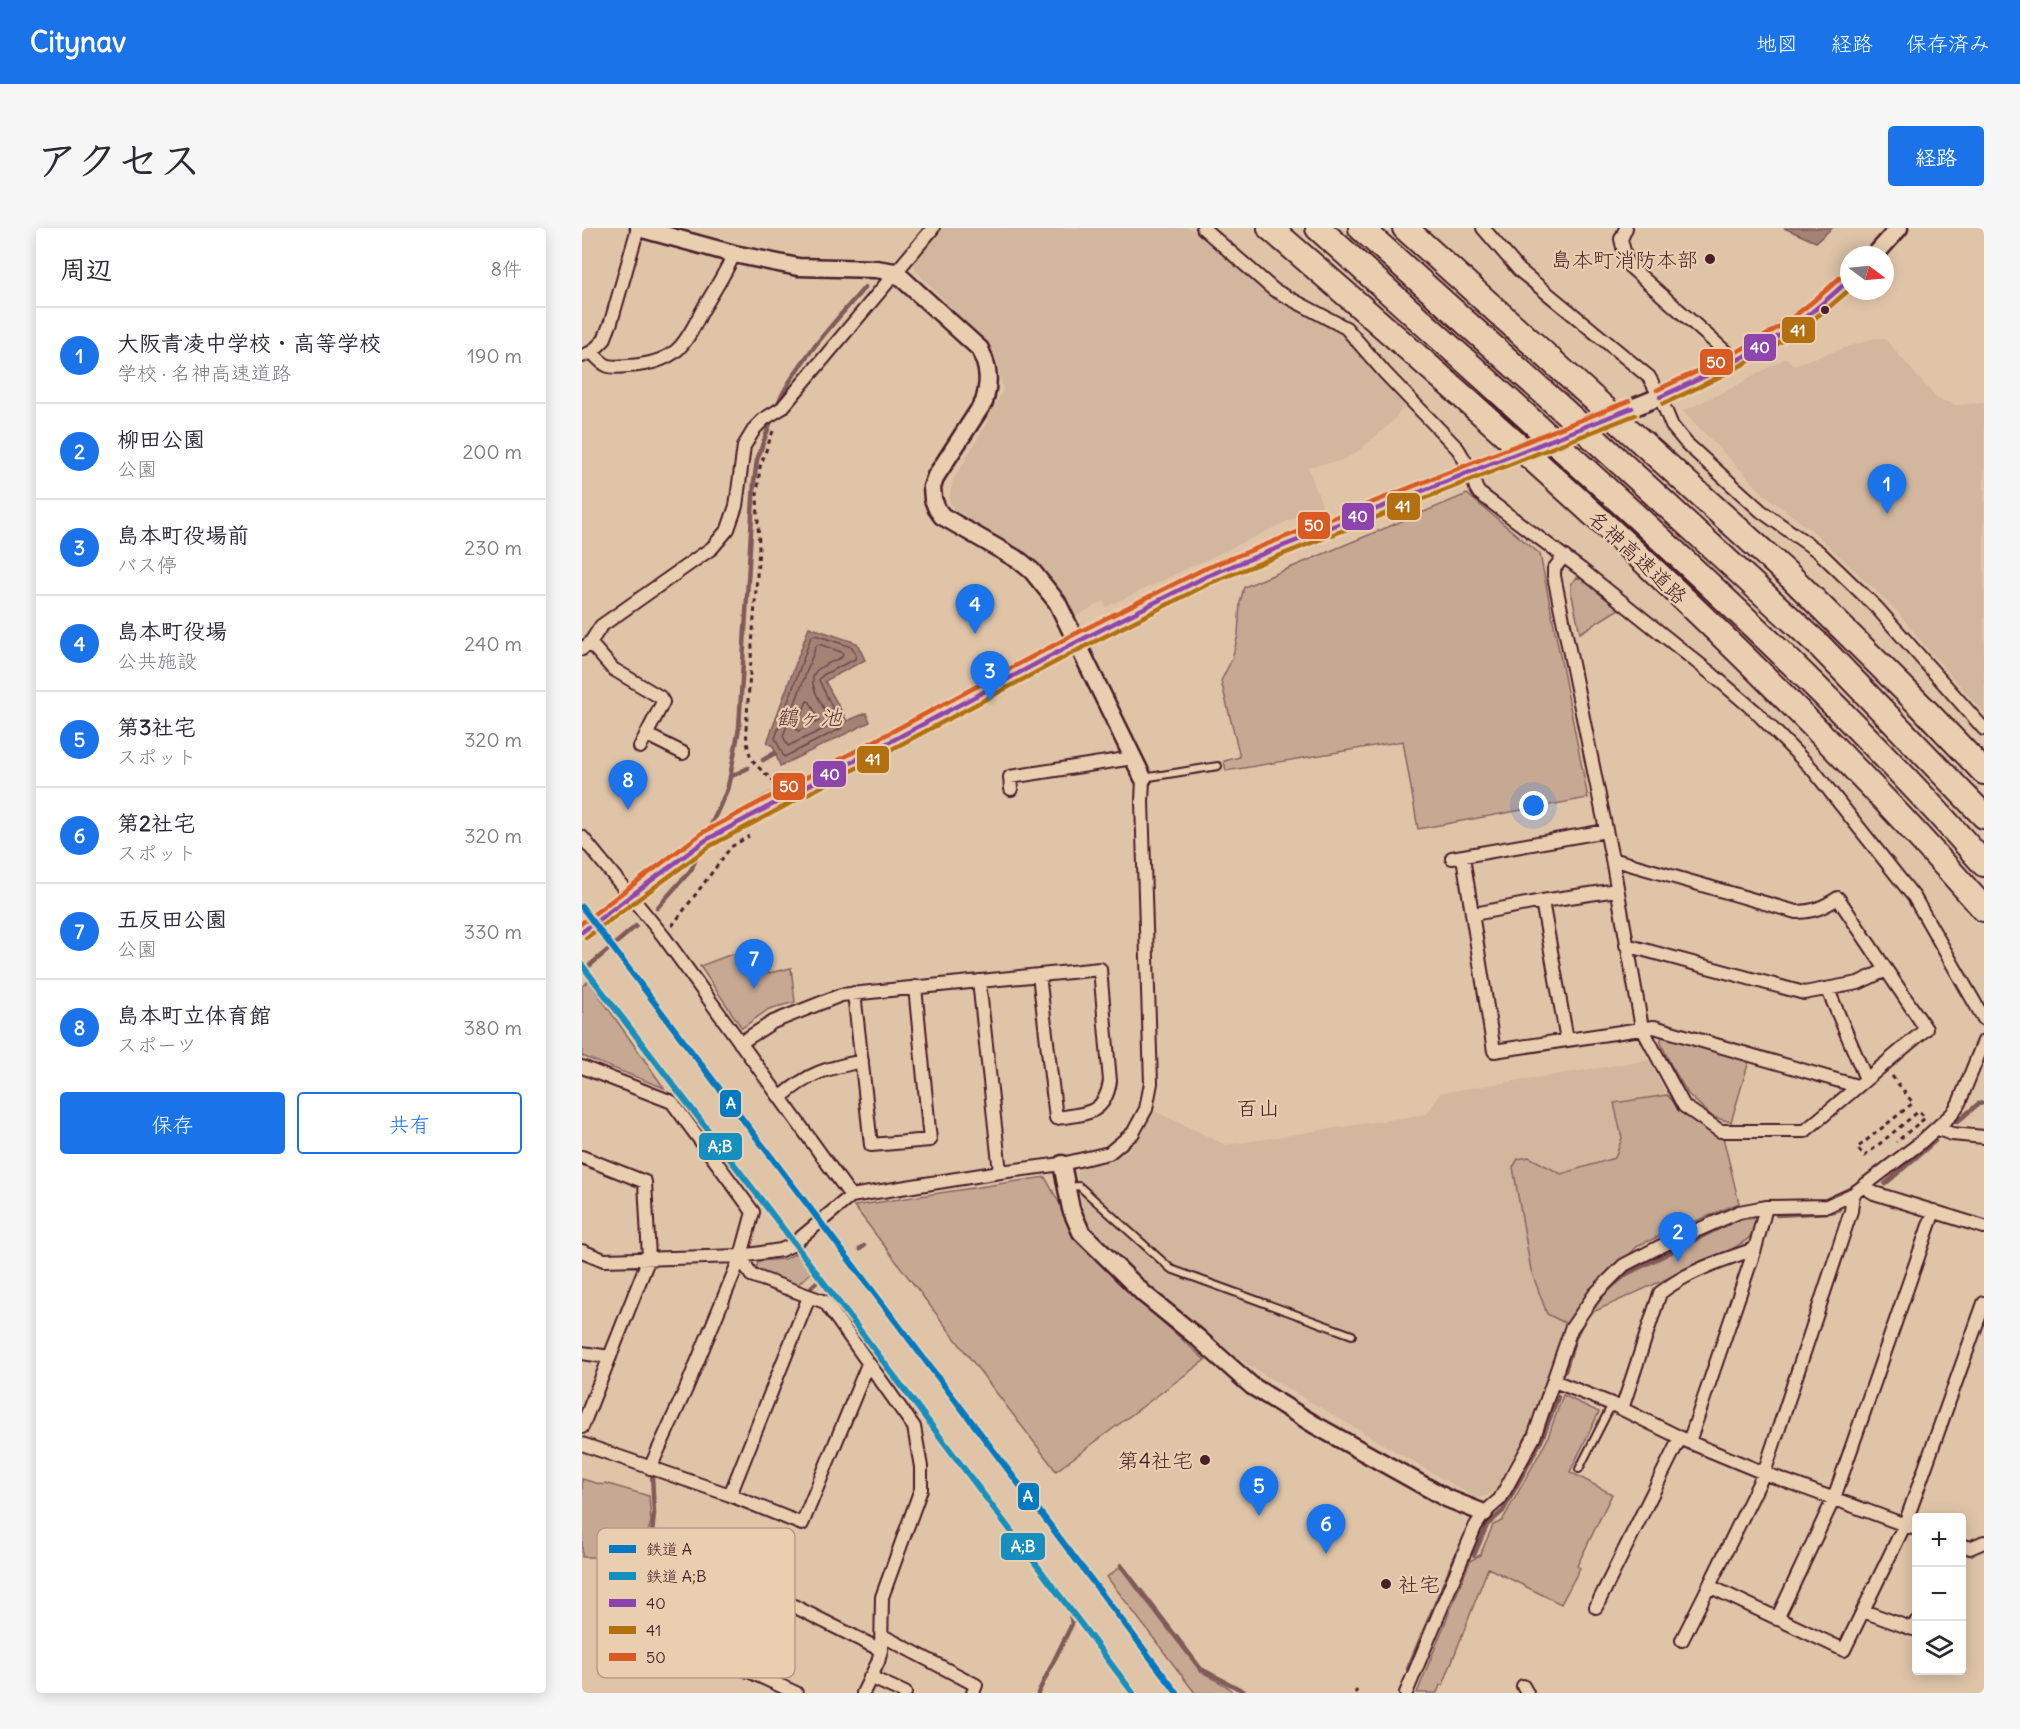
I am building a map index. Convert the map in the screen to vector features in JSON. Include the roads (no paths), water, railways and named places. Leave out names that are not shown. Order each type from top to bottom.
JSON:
[{"type":"highway","name":"名神高速道路","points":[[1270,228],[1421,359],[1589,510],[1734,648],[1856,770],[1984,909]]},
{"type":"highway","name":"名神高速道路","points":[[1318,228],[1550,438],[1798,668],[1879,750],[1984,864]]},
{"type":"highway","points":[[1360,228],[1562,409],[1819,645],[1984,816]]},
{"type":"highway","points":[[1405,228],[1792,578],[1984,772]]},
{"type":"street","points":[[582,1251],[604,1260],[741,1256],[781,1250],[792,1245],[851,1196],[1062,1164],[1109,1153],[1133,1133],[1146,1109],[1151,1083],[1143,778],[1057,602],[1032,571],[1020,561],[942,516],[933,499],[932,488],[936,476],[984,402],[988,388],[988,367],[980,350],[895,272],[876,269],[798,267],[734,254],[639,228],[604,340],[587,354],[611,368],[660,361],[677,350],[726,272],[734,254]]},
{"type":"street","points":[[640,747],[663,702],[613,669],[586,646],[601,626],[712,548],[728,529],[736,506],[744,446],[755,428],[764,419],[780,410],[933,228]]},
{"type":"street","points":[[1203,228],[1274,290],[1346,328],[1458,450],[1471,471],[1479,493],[1592,577],[1755,711],[1814,771],[1914,897],[1984,1019]]},
{"type":"street","points":[[1483,228],[1519,270],[1649,377],[1672,426],[1687,444],[1761,511],[1819,552],[1861,592],[1984,729]]},
{"type":"street","points":[[1626,228],[1621,239],[1627,264],[1736,361]]},
{"type":"street","points":[[1883,246],[1899,228]]},
{"type":"street","points":[[1632,408],[1736,361],[1787,330],[1840,287]]},
{"type":"street","points":[[582,932],[706,840],[1077,642],[1207,576],[1510,456]]},
{"type":"street","points":[[1563,557],[1554,570],[1554,576],[1612,859],[1642,1028],[1684,1106],[1720,1131],[1805,1131],[1926,1029],[1838,898],[1810,912],[1796,912],[1612,859]]},
{"type":"street","points":[[647,735],[683,753]]},
{"type":"street","points":[[1007,764],[1010,783],[1133,758]]},
{"type":"street","points":[[1606,831],[1457,857],[1474,914],[1494,1051],[1654,1027],[1862,1083]]},
{"type":"street","points":[[582,837],[664,937],[851,1196]]},
{"type":"street","points":[[1474,914],[1617,890]]},
{"type":"street","points":[[1542,901],[1567,1040]]},
{"type":"street","points":[[1626,945],[1804,993],[1858,983],[1886,970]]},
{"type":"street","points":[[740,1043],[773,1022],[841,995],[854,993],[1100,969],[1110,1081],[1108,1092],[1100,1106],[1088,1113],[1056,1118],[1039,975]]},
{"type":"street","points":[[979,981],[1000,1172]]},
{"type":"street","points":[[854,993],[871,1145],[930,1140],[915,987]]},
{"type":"street","points":[[1828,990],[1862,1083]]},
{"type":"street","points":[[1406,1693],[1475,1527],[1484,1513],[1500,1499],[1534,1437],[1571,1329],[1595,1294],[1624,1265],[1739,1212],[1766,1207],[1827,1206],[1859,1191],[1938,1129],[1952,1114],[1959,1103],[1984,1041]]},
{"type":"street","points":[[780,1098],[809,1076],[830,1067],[862,1061]]},
{"type":"street","points":[[582,1067],[672,1102],[753,1212],[741,1256],[686,1389],[650,1468]]},
{"type":"street","points":[[1938,1129],[1952,1134],[1984,1137]]},
{"type":"street","points":[[582,1157],[645,1182],[649,1258],[582,1427]]},
{"type":"street","points":[[1062,1164],[1071,1209],[1081,1232],[1144,1294],[1252,1386],[1315,1425],[1446,1498],[1484,1513]]},
{"type":"street","points":[[1859,1191],[1934,1210],[1984,1227]]},
{"type":"street","points":[[1682,1640],[1764,1473],[1859,1191]]},
{"type":"street","points":[[1596,1607],[1685,1440],[1755,1249],[1766,1207]]},
{"type":"street","points":[[1778,1619],[1834,1498],[1934,1210]]},
{"type":"street","points":[[1617,1407],[1660,1293],[1671,1284],[1708,1265],[1755,1249]]},
{"type":"street","points":[[741,1256],[751,1275],[825,1302],[914,1426],[921,1467],[921,1489],[882,1597],[881,1650],[878,1662],[863,1693]]},
{"type":"street","points":[[730,1495],[809,1296]]},
{"type":"street","points":[[1709,1586],[1844,1650],[1863,1611],[1911,1526],[1984,1303]]},
{"type":"street","points":[[582,1353],[610,1357]]},
{"type":"street","points":[[582,1444],[730,1495],[802,1524],[868,1364]]},
{"type":"street","points":[[1554,1381],[1764,1473],[1911,1526]]},
{"type":"street","points":[[1966,1546],[1970,1548],[1984,1542]]},
{"type":"street","points":[[795,1607],[881,1650]]},
{"type":"street","points":[[1863,1611],[1912,1629]]},
{"type":"street","points":[[883,1636],[976,1685],[973,1693]]},
{"type":"street","points":[[870,1677],[905,1693]]},
{"type":"street","points":[[764,1678],[796,1693]]},
{"type":"lane","points":[[1143,778],[1218,766]]},
{"type":"lane","points":[[1066,1187],[1079,1186],[1171,1269],[1352,1335]]},
{"type":"lane","points":[[1579,1469],[1617,1407]]},
{"type":"water","points":[[1784,228],[1832,228],[1816,242]]},
{"type":"water","name":"鶴ヶ池","points":[[809,627],[857,643],[865,660],[825,681],[847,721],[866,713],[870,722],[780,766],[773,746],[767,743]]},
{"type":"waterway","points":[[776,408],[804,360],[865,287]]},
{"type":"waterway","points":[[730,777],[739,728],[754,482],[757,460],[772,418]]},
{"type":"waterway","points":[[763,760],[775,753]]},
{"type":"waterway","points":[[707,834],[727,790],[730,777],[748,768]]},
{"type":"waterway","points":[[657,908],[691,870],[699,852]]},
{"type":"waterway","points":[[582,972],[636,926]]},
{"type":"waterway","points":[[1957,1122],[1978,1104],[1984,1103]]},
{"type":"waterway","points":[[1885,1184],[1935,1141]]},
{"type":"waterway","points":[[1777,1215],[1829,1212],[1839,1209]]},
{"type":"waterway","points":[[1611,1286],[1627,1273],[1738,1218],[1758,1215]]},
{"type":"waterway","points":[[860,1249],[864,1246]]},
{"type":"waterway","points":[[807,1291],[819,1280]]},
{"type":"waterway","points":[[1565,1371],[1575,1337],[1582,1323]]},
{"type":"waterway","points":[[1474,1555],[1487,1525],[1503,1511],[1542,1439],[1558,1397]]},
{"type":"waterway","points":[[647,1473],[652,1474],[653,1528]]},
{"type":"waterway","points":[[1408,1669],[1459,1549]]},
{"type":"waterway","points":[[1121,1565],[1201,1669],[1247,1693]]},
{"type":"waterway","points":[[1038,1693],[1072,1624],[1070,1604]]},
{"type":"tunnel","points":[[1515,454],[1619,413]]},
{"type":"rail line","name":"A","points":[[582,907],[1177,1693]]},
{"type":"rail line","name":"A;B","points":[[582,965],[1133,1693]]},
{"type":"place","name":"島本町消防本部","points":[[1710,259]]},
{"type":"place","name":"大阪青凌中学校・高等学校","points":[[1887,514]]},
{"type":"place","name":"島本町役場","points":[[975,634]]},
{"type":"place","name":"島本町役場前","points":[[990,701]]},
{"type":"place","name":"島本町立体育館","points":[[628,810]]},
{"type":"place","name":"五反田公園","points":[[754,989]]},
{"type":"place","name":"柳田公園","points":[[1678,1262]]},
{"type":"place","name":"第4社宅","points":[[1205,1460]]},
{"type":"place","name":"第3社宅","points":[[1259,1516]]},
{"type":"place","name":"第2社宅","points":[[1326,1554]]},
{"type":"place","name":"社宅","points":[[1386,1584]]},
{"type":"district","name":"百山","points":[[1258,1108]]}]
